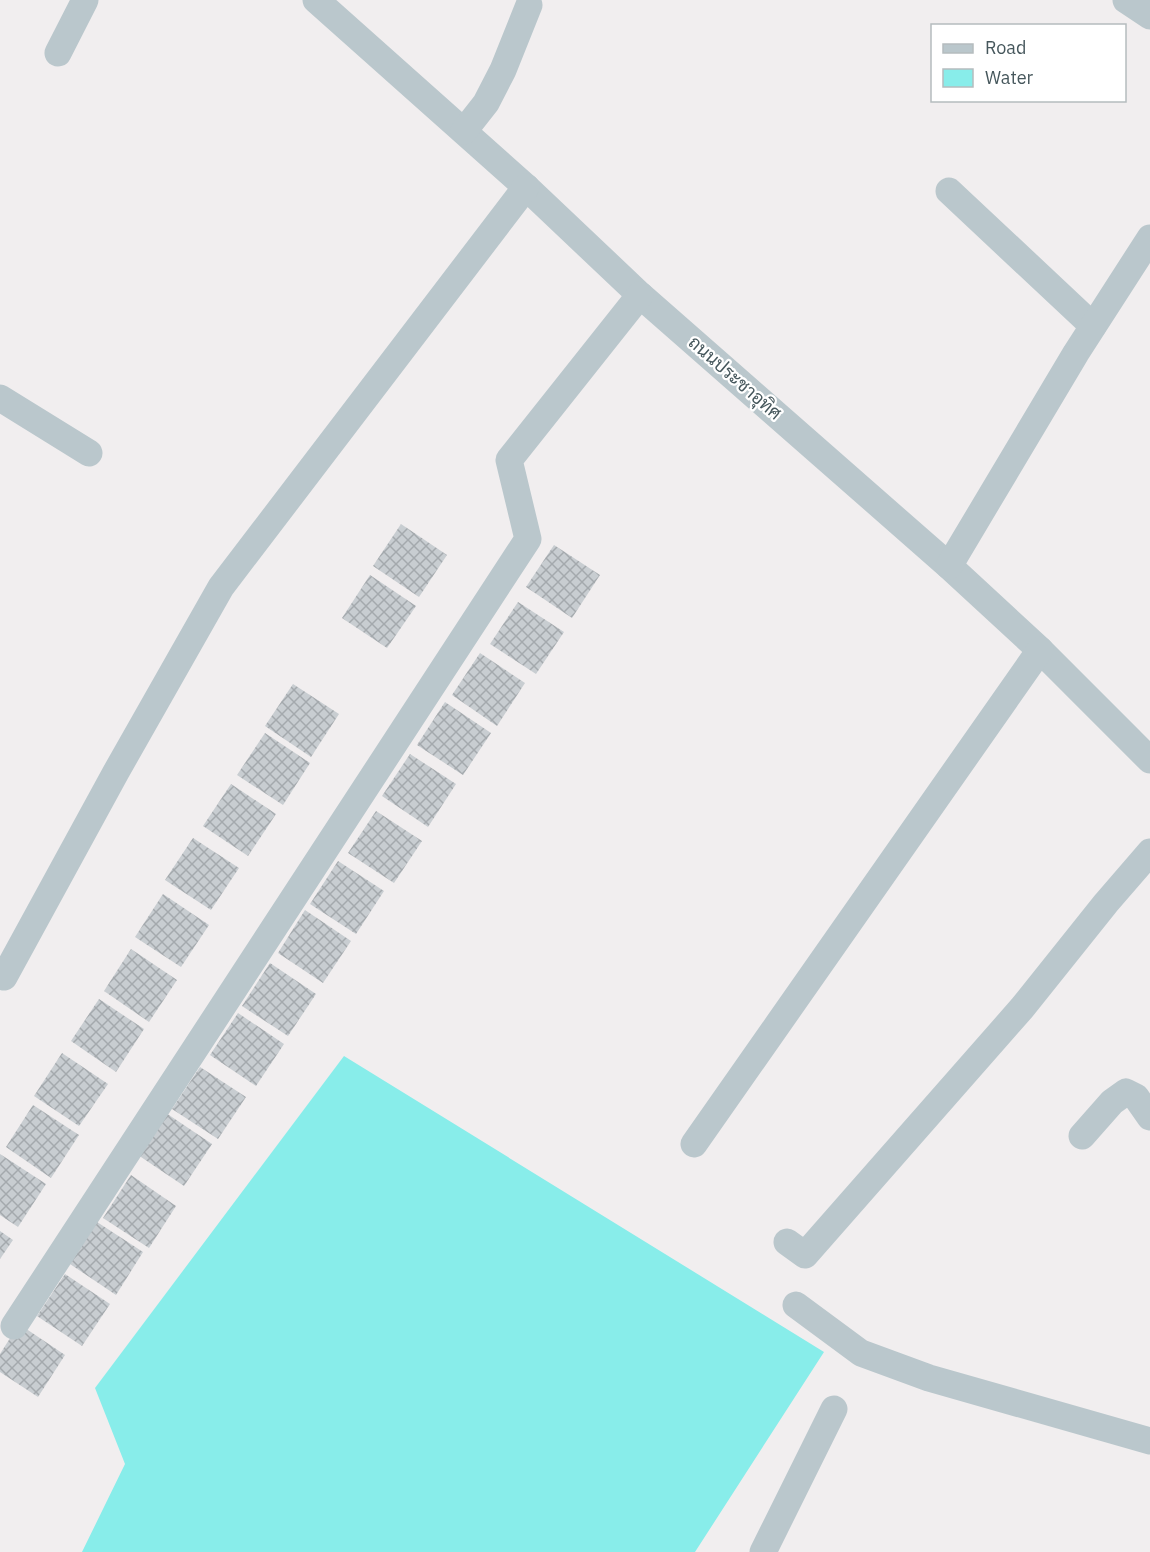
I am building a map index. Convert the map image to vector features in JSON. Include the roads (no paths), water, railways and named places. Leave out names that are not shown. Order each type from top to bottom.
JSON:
[{"type":"street","points":[[58,53],[85,0]]},
{"type":"street","name":"ถนนประชาอุทิศ","points":[[316,0],[526,187],[640,295],[949,566],[1040,650],[1150,759]]},
{"type":"street","points":[[1126,0],[1150,16]]},
{"type":"street","points":[[464,131],[486,103],[503,70],[529,5]]},
{"type":"street","points":[[4,977],[110,782],[221,588],[526,187]]},
{"type":"street","points":[[949,192],[1094,326]]},
{"type":"street","points":[[949,566],[1150,238]]},
{"type":"street","points":[[14,1326],[528,539],[508,460],[640,295]]},
{"type":"street","points":[[0,398],[89,453]]},
{"type":"street","points":[[694,1144],[1040,650]]},
{"type":"street","points":[[787,1242],[805,1255],[1022,1008],[1150,852]]},
{"type":"street","points":[[1082,1136],[1112,1102],[1126,1092],[1136,1097],[1150,1117]]},
{"type":"street","points":[[796,1305],[861,1353],[929,1378],[1150,1442]]},
{"type":"street","points":[[763,1552],[834,1408]]},
{"type":"water","points":[[344,1056],[824,1352],[695,1552],[82,1552],[125,1464],[95,1388]]}]
